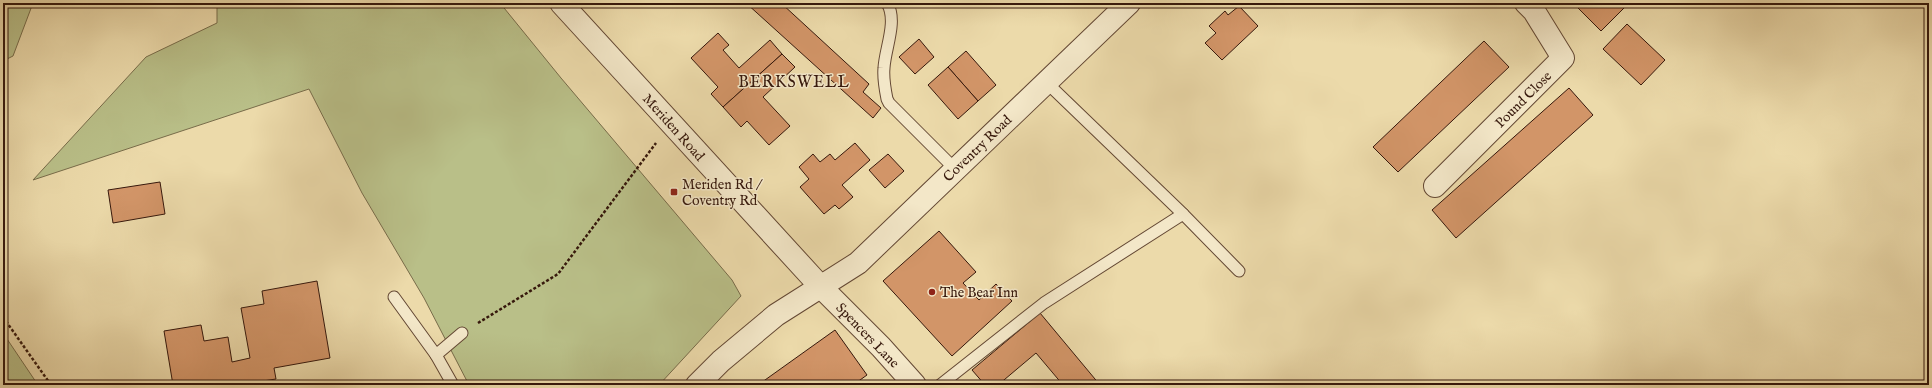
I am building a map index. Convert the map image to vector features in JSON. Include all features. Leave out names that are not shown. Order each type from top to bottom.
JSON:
[{"type":"street","name":"Meriden Road","points":[[561,3],[820,286]]},
{"type":"street","name":"Coventry Road","points":[[697,385],[720,361],[776,316],[820,286],[858,263],[1129,3]]},
{"type":"street","name":"Pound Close","points":[[1435,186],[1564,58],[1534,11],[1526,3]]},
{"type":"street","name":"Spencers Lane","points":[[820,286],[881,347],[915,385]]},
{"type":"lane","points":[[887,3],[890,7],[891,23],[884,68],[887,99],[889,103],[955,169]]},
{"type":"lane","points":[[1046,82],[1240,271]]},
{"type":"lane","points":[[940,385],[1044,303],[1182,214]]},
{"type":"lane","points":[[394,296],[436,355],[453,385]]},
{"type":"lane","points":[[436,355],[462,333]]},
{"type":"path","points":[[462,333],[558,274],[636,167],[661,137]]},
{"type":"path","points":[[3,317],[51,385]]},
{"type":"green space","points":[[3,3],[33,3],[13,56],[3,61]]},
{"type":"green space","points":[[217,3],[500,3],[561,78],[732,280],[741,296],[659,385],[469,385],[424,298],[362,193],[309,89],[33,180],[146,57],[217,23]]},
{"type":"green space","points":[[3,333],[38,385],[3,385]]},
{"type":"building","points":[[746,3],[781,3],[869,84],[863,92],[881,108],[873,118]]},
{"type":"building","points":[[1573,3],[1625,3],[1627,5],[1601,31]]},
{"type":"building","points":[[1239,6],[1258,26],[1222,60],[1205,43],[1216,33],[1209,26],[1225,11],[1228,15]]},
{"type":"building","points":[[1627,24],[1665,60],[1641,85],[1603,49]]},
{"type":"building","points":[[718,33],[729,45],[723,50],[739,68],[770,40],[782,54],[723,107],[711,94],[718,87],[691,58]]},
{"type":"building","points":[[919,39],[934,57],[915,74],[899,57]]},
{"type":"building","points":[[1484,41],[1509,67],[1398,172],[1373,147]]},
{"type":"building","points":[[966,51],[996,85],[978,101],[948,67]]},
{"type":"building","points":[[782,54],[795,67],[763,97],[790,126],[769,145],[747,121],[741,127],[723,107]]},
{"type":"building","points":[[948,67],[978,101],[958,119],[928,85]]},
{"type":"building","points":[[1569,88],[1593,115],[1456,238],[1432,210]]},
{"type":"building","points":[[855,143],[870,160],[842,185],[853,197],[839,209],[835,205],[824,214],[800,187],[809,179],[799,167],[813,154],[820,162],[830,154],[835,160]]},
{"type":"building","points":[[888,154],[904,171],[885,188],[869,170]]},
{"type":"building","points":[[160,182],[165,214],[113,223],[108,190]]},
{"type":"building","name":"The Bear Inn","points":[[939,231],[976,272],[963,283],[979,300],[996,284],[1012,301],[952,356],[883,281]]},
{"type":"building","points":[[317,281],[330,358],[274,368],[276,379],[263,381],[264,385],[173,385],[164,331],[201,325],[204,341],[228,337],[232,362],[250,358],[241,308],[264,304],[262,291]]},
{"type":"building","points":[[1040,313],[1100,385],[1063,385],[1036,353],[998,385],[985,385],[972,370]]},
{"type":"building","points":[[835,330],[867,375],[853,385],[758,385]]},
{"type":"place","name":"Meriden Rd / Coventry Rd","points":[[674,192]]},
{"type":"place","name":"The Bear Inn","points":[[932,292]]},
{"type":"district","name":"BERKSWELL","points":[[794,81]]}]
